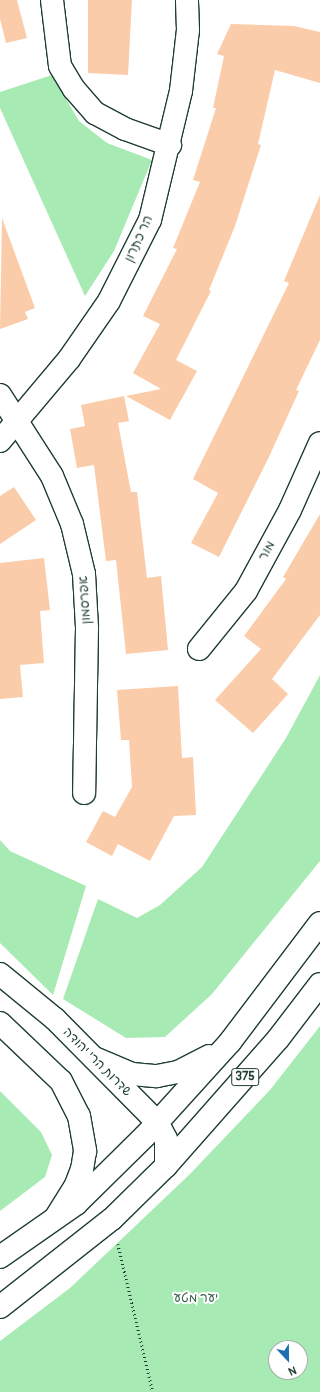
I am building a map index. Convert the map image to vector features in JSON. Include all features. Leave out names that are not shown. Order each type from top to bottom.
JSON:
[{"type":"street","points":[[52,0],[60,66],[74,89],[95,113],[125,129],[170,145]]},
{"type":"street","name":"הר כתרון","points":[[0,441],[19,421],[69,359],[109,301],[150,220],[170,145],[181,90],[188,30],[187,0]]},
{"type":"street","name":"אפרסמון","points":[[0,395],[19,421],[52,476],[72,524],[84,574],[87,628],[84,793]]},
{"type":"street","name":"מור","points":[[199,649],[246,590],[290,510],[320,443]]},
{"type":"street","name":"375","points":[[0,1257],[54,1221],[118,1164],[230,1042],[320,923]]},
{"type":"street","name":"שדרות הרי יהודה","points":[[0,974],[54,1019],[157,1122],[166,1139],[166,1166]]},
{"type":"street","name":"375","points":[[0,1307],[112,1219],[166,1166],[278,1040],[320,984]]},
{"type":"street","points":[[0,1023],[61,1081],[79,1116],[84,1151],[82,1169],[76,1186],[54,1221]]},
{"type":"street","points":[[94,1058],[132,1074],[157,1076],[194,1066],[230,1042]]},
{"type":"path","points":[[112,1219],[153,1392]]},
{"type":"green space","points":[[52,75],[79,121],[107,143],[152,160],[114,251],[85,296],[0,108],[0,92]]},
{"type":"green space","points":[[320,675],[320,861],[212,994],[165,1037],[126,1038],[63,999],[98,899],[137,918],[160,905],[202,867],[286,738]]},
{"type":"green space","points":[[0,840],[10,851],[86,886],[53,995],[0,943]]},
{"type":"green space","name":"יער מטע","points":[[320,1026],[320,1392],[0,1392],[0,1341],[70,1288],[189,1175],[270,1090]]},
{"type":"green space","points":[[0,1091],[41,1132],[52,1155],[45,1177],[0,1211]]},
{"type":"building","points":[[0,0],[17,0],[27,38],[6,43],[0,19]]},
{"type":"building","points":[[88,0],[132,0],[128,75],[88,73]]},
{"type":"building","points":[[231,24],[294,26],[320,32],[320,83],[275,70],[258,144],[261,145],[235,226],[209,290],[211,291],[176,360],[197,371],[170,420],[126,396],[161,389],[133,373],[160,324],[143,316],[177,249],[173,248],[200,182],[193,180],[216,108],[213,108],[224,56],[217,54]]},
{"type":"building","points":[[320,195],[320,340],[296,390],[299,391],[268,459],[219,557],[191,543],[218,493],[193,479],[289,283],[284,281]]},
{"type":"building","points":[[2,218],[35,308],[25,312],[28,319],[0,329]]},
{"type":"building","points":[[124,396],[129,421],[118,423],[131,492],[137,492],[147,578],[161,576],[168,650],[126,654],[116,560],[106,561],[94,465],[77,468],[70,429],[85,426],[81,405]]},
{"type":"building","points":[[14,487],[36,520],[0,544],[0,496]]},
{"type":"building","points":[[320,514],[320,615],[272,679],[288,694],[253,733],[215,700],[261,649],[244,636],[286,579],[283,577]]},
{"type":"building","points":[[44,558],[50,610],[40,611],[44,663],[20,665],[23,697],[0,699],[0,563]]},
{"type":"building","points":[[178,686],[182,758],[193,757],[196,815],[174,816],[150,861],[118,844],[112,856],[86,842],[103,811],[115,817],[132,787],[129,740],[121,740],[117,690]]}]
